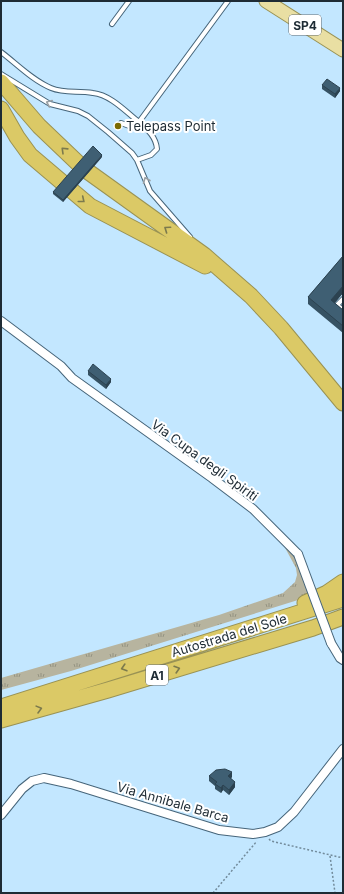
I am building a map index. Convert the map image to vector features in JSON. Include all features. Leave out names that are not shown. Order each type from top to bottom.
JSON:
[{"type":"highway","points":[[1,82],[39,126],[82,168],[204,255],[251,296],[281,328],[343,403]]},
{"type":"highway","points":[[1,109],[30,155],[90,206],[119,223],[203,264],[255,313],[343,413]]},
{"type":"highway","points":[[242,631],[327,593],[343,582]]},
{"type":"highway","name":"Autostrada del Sole","points":[[1,706],[343,600]]},
{"type":"highway","name":"Autostrada del Sole","points":[[1,720],[108,690],[312,628],[343,617]]},
{"type":"highway","points":[[312,628],[343,621]]},
{"type":"main road","name":"SP4","points":[[266,1],[343,50]]},
{"type":"street","name":"Via Cupa degli Spiriti","points":[[1,321],[61,366],[72,378],[253,509],[298,554],[331,643],[340,658],[343,660]]},
{"type":"street","name":"Via Annibale Barca","points":[[1,815],[22,789],[32,781],[44,778],[71,784],[219,830],[254,834],[265,832],[278,827],[294,812],[343,749]]},
{"type":"lane","points":[[112,24],[129,1]]},
{"type":"lane","points":[[121,123],[132,127],[141,124],[228,1]]},
{"type":"lane","points":[[1,52],[37,81],[62,92],[93,92],[104,95],[141,124],[156,141],[157,149],[151,155],[137,160]]},
{"type":"lane","points":[[1,74],[50,104],[78,111],[88,116],[132,153],[137,160],[150,191],[204,255]]},
{"type":"lane","points":[[343,299],[337,305],[343,310]]},
{"type":"path","points":[[213,893],[265,832],[271,841],[343,858]]},
{"type":"path","points":[[330,856],[335,893]]},
{"type":"green space","points":[[283,544],[298,561],[310,594],[298,600],[71,671],[1,690],[1,678],[219,615],[283,593],[295,582],[297,575],[296,568]]},
{"type":"building","points":[[327,79],[340,88],[335,94],[322,85]]},
{"type":"building","points":[[93,146],[102,155],[63,200],[53,192]]},
{"type":"building","points":[[343,256],[343,286],[331,300],[343,310],[343,326],[308,297]]},
{"type":"building","points":[[93,364],[111,379],[106,385],[88,371]]},
{"type":"building","points":[[225,769],[232,772],[228,776],[235,782],[229,790],[223,785],[221,788],[215,784],[217,782],[209,776],[216,770]]},
{"type":"place","name":"Telepass Point","points":[[118,126]]}]
